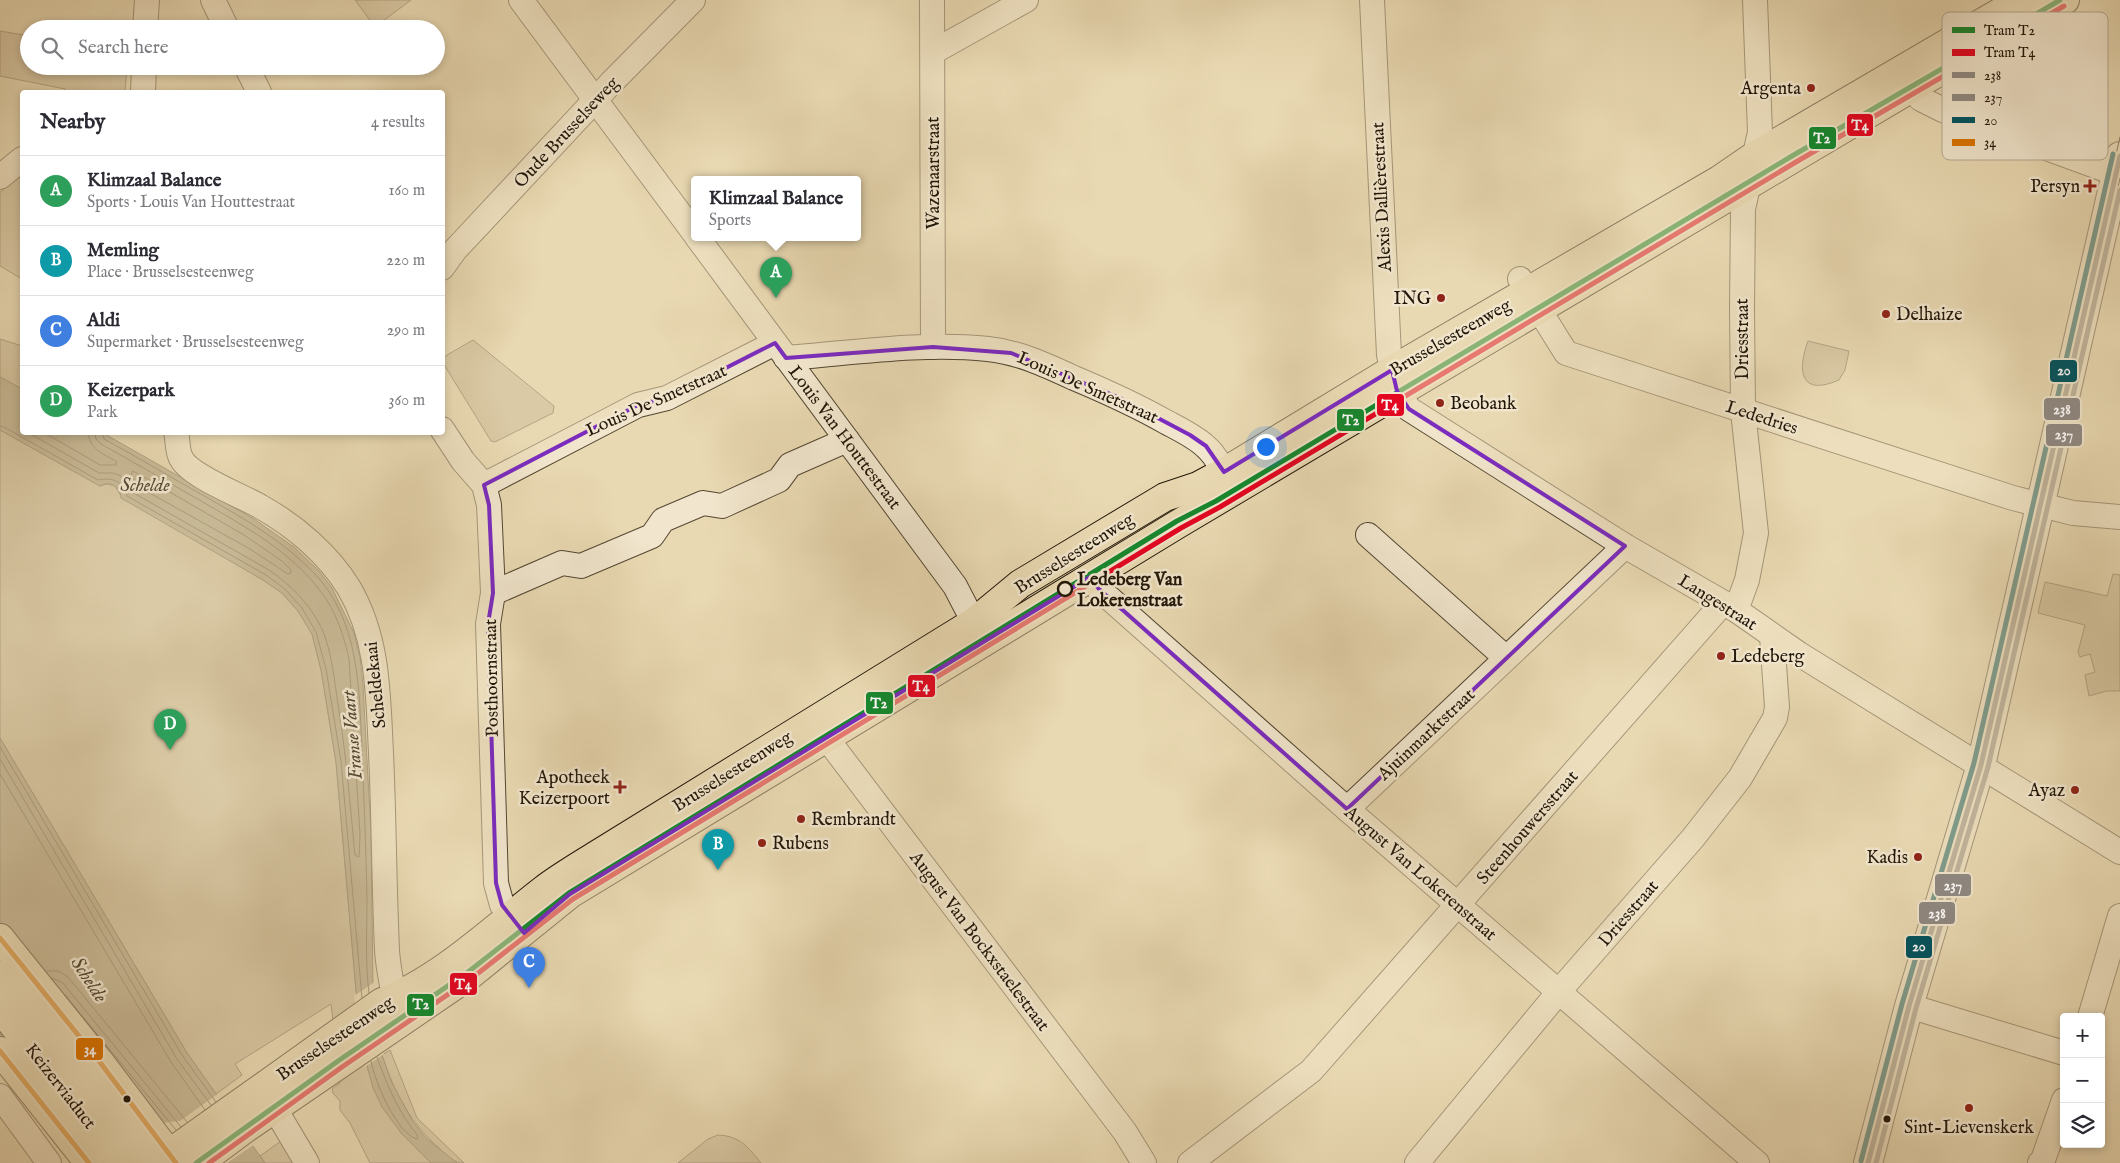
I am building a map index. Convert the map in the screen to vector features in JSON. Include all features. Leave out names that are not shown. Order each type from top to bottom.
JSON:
[{"type":"main road","name":"Brusselsesteenweg","points":[[2000,12],[2021,0]]},
{"type":"main road","name":"Brusselsesteenweg","points":[[2040,12],[2065,0]]},
{"type":"main road","name":"Brusselsesteenweg","points":[[199,1163],[240,1119],[334,1035],[388,999],[411,990],[570,894],[821,728],[979,632],[1090,577],[1395,382],[1529,293],[1719,180],[1754,156],[1942,46]]},
{"type":"main road","name":"Brusselsesteenweg","points":[[1529,293],[1750,184],[1942,71]]},
{"type":"main road","name":"Brusselsesteenweg","points":[[979,632],[1020,584],[1165,498],[1198,486],[1229,487]]},
{"type":"main road","name":"Brusselsesteenweg","points":[[165,1157],[240,1119],[275,1109],[470,974],[517,925]]},
{"type":"main road","points":[[0,938],[99,1061],[165,1157]]},
{"type":"main road","name":"Keizerviaduct","points":[[0,975],[165,1157]]},
{"type":"main road","name":"Keizerviaduct","points":[[0,1008],[121,1163]]},
{"type":"main road","points":[[4,1056],[89,1163]]},
{"type":"street","points":[[146,20],[147,0]]},
{"type":"street","points":[[213,0],[223,20]]},
{"type":"street","name":"Louis Van Houttestraat","points":[[521,0],[691,228]]},
{"type":"street","name":"Oude Brusselseweg","points":[[445,264],[455,250],[693,0]]},
{"type":"street","name":"Wazenaarstraat","points":[[932,0],[933,347]]},
{"type":"street","points":[[933,52],[1026,0]]},
{"type":"street","name":"Alexis Dallièrestraat","points":[[1372,0],[1389,355],[1395,382]]},
{"type":"street","name":"Driesstraat","points":[[1730,607],[1748,580],[1756,533],[1743,411],[1743,217],[1760,122],[1755,0]]},
{"type":"street","points":[[143,90],[144,75]]},
{"type":"street","points":[[250,75],[258,90]]},
{"type":"street","points":[[1910,90],[1921,99],[1942,110]]},
{"type":"street","points":[[0,154],[20,159]]},
{"type":"street","points":[[1868,1163],[1909,1006],[1981,765],[2119,168],[2095,160]]},
{"type":"street","points":[[0,176],[20,161]]},
{"type":"street","name":"Louis Van Houttestraat","points":[[700,241],[955,586],[979,632]]},
{"type":"street","name":"Lededries","points":[[1529,293],[1566,353],[2041,505],[2073,513],[2120,517]]},
{"type":"street","name":"Louis De Smetstraat","points":[[484,485],[638,405],[667,398],[781,351],[933,347],[987,349],[1011,353],[1037,361],[1120,398],[1190,435],[1206,446],[1229,487]]},
{"type":"street","name":"Langestraat","points":[[1395,382],[1409,409],[1625,546],[1730,607],[1772,636],[2120,852]]},
{"type":"street","name":"Posthoornstraat","points":[[445,434],[463,461],[484,485],[489,505],[493,593],[488,624],[496,883],[502,905],[517,925]]},
{"type":"street","name":"Scheldekaai","points":[[177,435],[181,459],[197,474],[262,507],[303,536],[329,561],[349,588],[368,628],[378,684],[385,834],[388,999],[393,1028]]},
{"type":"street","points":[[493,593],[562,563],[581,566],[608,555],[652,536],[663,520],[702,503],[722,506],[779,480],[790,465],[847,440]]},
{"type":"street","points":[[1368,535],[1506,658]]},
{"type":"street","name":"Ajuinmarktstraat","points":[[1347,809],[1625,546]]},
{"type":"street","name":"August Van Lokerenstraat","points":[[1090,577],[1099,589],[1347,809],[1757,1163]]},
{"type":"street","name":"Steenhouwersstraat","points":[[1190,1163],[1311,1071],[1730,607]]},
{"type":"street","name":"Driesstraat","points":[[1417,1163],[1559,992],[1693,838],[1740,778],[1776,718],[1777,707],[1772,636]]},
{"type":"street","name":"August Van Bockxstaelestraat","points":[[821,728],[1125,1132],[1144,1163]]},
{"type":"street","points":[[2091,1013],[2120,916]]},
{"type":"street","points":[[1909,1006],[2060,1052]]},
{"type":"street","points":[[0,1096],[49,1163]]},
{"type":"street","points":[[2046,1162],[2063,1103]]},
{"type":"street","points":[[275,1109],[307,1163]]},
{"type":"highlighted area","points":[[775,343],[786,358],[933,347],[1011,353],[1120,398],[1190,435],[1206,446],[1224,472],[1392,370],[1397,391],[1409,409],[1625,546],[1347,809],[1099,589],[1090,577],[570,894],[524,933],[502,905],[496,883],[488,624],[493,593],[489,505],[484,485],[638,405],[667,398]]},
{"type":"shaded area","points":[[355,0],[411,0],[384,20],[370,20]]},
{"type":"shaded area","points":[[0,31],[20,34],[20,75],[126,75],[125,90],[65,90],[0,76]]},
{"type":"shaded area","points":[[20,177],[20,278],[0,266],[0,192]]},
{"type":"shaded area","points":[[0,339],[20,345],[20,388],[0,377]]},
{"type":"shaded area","points":[[473,340],[554,406],[553,413],[495,442],[491,441],[445,366],[445,356]]},
{"type":"shaded area","points":[[1808,341],[1849,351],[1845,370],[1839,380],[1816,385],[1809,383],[1805,378],[1803,362]]},
{"type":"shaded area","points":[[0,430],[100,486],[107,484],[115,486],[121,496],[263,580],[282,593],[298,611],[312,634],[321,670],[336,762],[356,990],[368,1070],[401,1133],[431,1163],[370,1163],[350,1123],[340,1110],[340,1101],[332,1089],[340,1083],[331,1004],[235,1064],[242,1075],[216,1094],[187,1053],[0,738]]},
{"type":"shaded area","points":[[2113,574],[2120,575],[2120,691],[2107,691],[2089,696],[2085,675],[2095,672],[2090,654],[2080,657],[2078,652],[2085,625],[2038,613],[2045,582],[2107,596]]},
{"type":"shaded area","points":[[390,1050],[417,1118],[464,1163],[454,1161],[446,1155],[430,1140],[412,1118],[398,1095],[382,1055]]},
{"type":"shaded area","points":[[718,1135],[743,1143],[761,1163],[678,1163],[708,1139]]},
{"type":"shaded area","points":[[281,1141],[296,1163],[265,1163],[260,1156]]},
{"type":"water","name":"Schelde","points":[[0,377],[20,388],[20,435],[107,435],[254,519],[294,547],[319,571],[332,588],[354,633],[360,657],[363,685],[371,834],[373,986],[382,1055],[391,1081],[413,1122],[426,1138],[457,1163],[431,1163],[401,1133],[382,1107],[373,1088],[368,1070],[356,990],[336,762],[321,670],[312,634],[298,611],[282,593],[263,580],[121,498],[119,490],[114,485],[104,484],[100,486],[0,430]]},
{"type":"water","name":"Schelde","points":[[0,738],[187,1053],[265,1163],[193,1163],[170,1131],[54,989],[0,1038]]},
{"type":"pier","points":[[376,981],[384,1054],[365,1067],[354,996]]},
{"type":"pier","points":[[219,1093],[255,1144],[227,1163],[190,1163],[161,1123],[180,1121]]},
{"type":"tram line","name":"T2","points":[[2039,12],[2060,0]]},
{"type":"tram line","name":"T4","points":[[2054,12],[2064,6]]},
{"type":"tram line","name":"T2","points":[[196,1163],[338,1061],[468,972],[569,893],[1177,521],[1216,501],[1792,156],[1942,69]]},
{"type":"tram line","name":"T4","points":[[209,1163],[342,1067],[472,978],[573,899],[1181,528],[1220,507],[1796,162],[1942,77]]},
{"type":"tram line","points":[[1864,1163],[1895,1038],[1970,789],[2120,137]]},
{"type":"tram line","points":[[1874,1163],[1914,1007],[1986,768],[2120,178]]},
{"type":"transit line","name":"20","points":[[1861,1161],[1902,1004],[1974,763],[2113,154]]},
{"type":"transit line","name":"238","points":[[1868,1163],[1909,1006],[1981,765],[2120,156]]},
{"type":"transit line","name":"237","points":[[1876,1163],[1916,1008],[1988,767],[2120,190]]},
{"type":"transit line","name":"34","points":[[0,938],[99,1061],[176,1163]]},
{"type":"transit line","name":"34","points":[[0,1051],[89,1163]]},
{"type":"place","name":"Argenta","points":[[1811,88]]},
{"type":"place","name":"Persyn","points":[[2090,186]]},
{"type":"place","name":"Klimzaal Balance","points":[[776,298]]},
{"type":"place","name":"ING","points":[[1441,298]]},
{"type":"place","name":"Delhaize","points":[[1886,314]]},
{"type":"place","name":"Beobank","points":[[1440,403]]},
{"type":"place","name":"Ledeberg Van Lokerenstraat","points":[[1065,589]]},
{"type":"place","name":"Ledeberg","points":[[1721,656]]},
{"type":"place","name":"Keizerpark","points":[[170,750]]},
{"type":"place","name":"Apotheek Keizerpoort","points":[[620,787]]},
{"type":"place","name":"Ayaz","points":[[2075,790]]},
{"type":"place","name":"Rembrandt","points":[[801,819]]},
{"type":"place","name":"Rubens","points":[[762,843]]},
{"type":"place","name":"Kadis","points":[[1918,857]]},
{"type":"place","name":"Memling","points":[[718,870]]},
{"type":"place","name":"Aldi","points":[[529,988]]},
{"type":"place","name":"Sint-Lievenskerk","points":[[1969,1108]]},
{"type":"water label","name":"Franse Vaart","points":[[351,735]]}]
